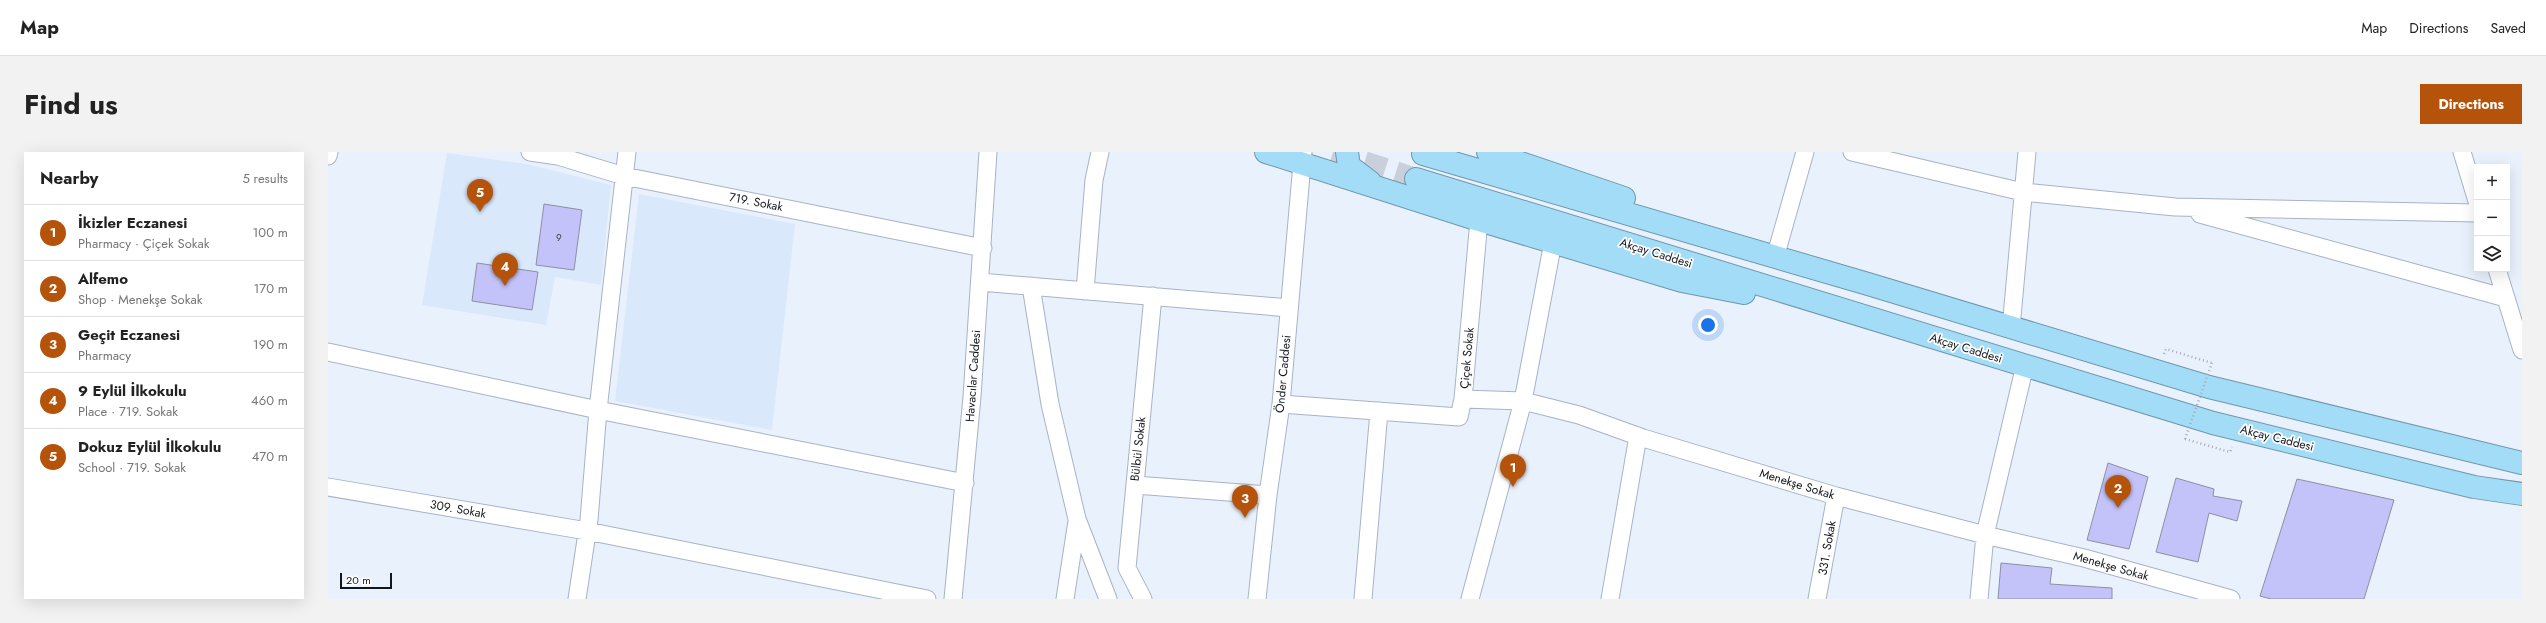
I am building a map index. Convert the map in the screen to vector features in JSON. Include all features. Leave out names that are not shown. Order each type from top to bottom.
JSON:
[{"type":"highway","points":[[1266,152],[1299,156],[1379,188],[1478,220],[1682,281],[1855,314]]},
{"type":"highway","points":[[1347,152],[1350,166],[1379,188]]},
{"type":"highway","points":[[1488,152],[1778,247],[1868,284]]},
{"type":"highway","points":[[1423,154],[1868,284],[2209,387],[2522,463]]},
{"type":"highway","name":"Akçay Caddesi","points":[[1416,179],[2025,366],[2213,422],[2474,487],[2522,494]]},
{"type":"street","points":[[328,156],[329,152]]},
{"type":"street","name":"719. Sokak","points":[[530,152],[558,156],[624,176],[983,248]]},
{"type":"street","points":[[577,599],[587,531],[598,410],[627,152]]},
{"type":"street","name":"Havacılar Caddesi","points":[[952,599],[965,483],[983,248],[988,152]]},
{"type":"street","points":[[1085,291],[1094,180],[1100,152]]},
{"type":"street","points":[[1778,247],[1805,152]]},
{"type":"street","points":[[1852,152],[2023,192],[2174,207],[2474,213]]},
{"type":"street","points":[[2011,328],[2027,152]]},
{"type":"street","points":[[2462,152],[2476,200]]},
{"type":"street","name":"Önder Caddesi","points":[[1258,599],[1268,495],[1280,404],[1289,308],[1299,156]]},
{"type":"street","points":[[2174,207],[2506,298]]},
{"type":"street","name":"Çiçek Sokak","points":[[1478,220],[1463,399],[1523,401]]},
{"type":"street","points":[[1470,599],[1523,401],[1553,242]]},
{"type":"street","points":[[2498,272],[2506,298],[2518,320],[2522,350]]},
{"type":"street","points":[[980,282],[1289,308]]},
{"type":"street","points":[[1031,286],[1050,404],[1077,519],[1108,599]]},
{"type":"street","name":"Bülbül Sokak","points":[[1143,599],[1127,568],[1153,296]]},
{"type":"street","points":[[328,352],[598,410],[965,483]]},
{"type":"street","points":[[1979,599],[1985,535],[2025,366]]},
{"type":"street","points":[[1280,404],[1459,417],[1463,399]]},
{"type":"street","name":"Menekşe Sokak","points":[[1523,401],[1579,415],[1638,436],[1836,496],[1985,535],[2084,558],[2223,598]]},
{"type":"street","points":[[1363,599],[1379,411]]},
{"type":"street","points":[[1610,599],[1638,436]]},
{"type":"street","points":[[1135,485],[1268,495]]},
{"type":"street","name":"309. Sokak","points":[[328,487],[587,531],[927,599]]},
{"type":"street","name":"331. Sokak","points":[[1817,599],[1836,496]]},
{"type":"street","points":[[1065,599],[1077,519]]},
{"type":"path","points":[[2179,353],[2212,363],[2185,439],[2215,446]]},
{"type":"shaded area","points":[[447,153],[527,164],[611,185],[601,285],[555,277],[546,325],[422,305]]},
{"type":"shaded area","points":[[639,194],[795,224],[772,430],[615,401]]},
{"type":"building","points":[[544,204],[582,210],[574,270],[536,265]]},
{"type":"building","points":[[477,263],[538,272],[532,310],[472,301]]},
{"type":"building","points":[[2108,463],[2148,477],[2129,549],[2087,540]]},
{"type":"building","points":[[2176,478],[2214,489],[2213,496],[2242,501],[2237,521],[2209,513],[2198,562],[2156,552]]},
{"type":"building","points":[[2297,479],[2394,500],[2364,599],[2271,599],[2260,596]]},
{"type":"building","points":[[2001,563],[2052,568],[2050,584],[2112,588],[2112,599],[1998,599]]},
{"type":"tunnel","points":[[1333,152],[1416,179]]},
{"type":"place","name":"Dokuz Eylül İlkokulu","points":[[480,212]]},
{"type":"place","name":"9 Eylül İlkokulu","points":[[505,286]]},
{"type":"place","name":"İkizler Eczanesi","points":[[1513,487]]},
{"type":"place","name":"Alfemo","points":[[2118,508]]},
{"type":"place","name":"Geçit Eczanesi","points":[[1245,518]]}]
